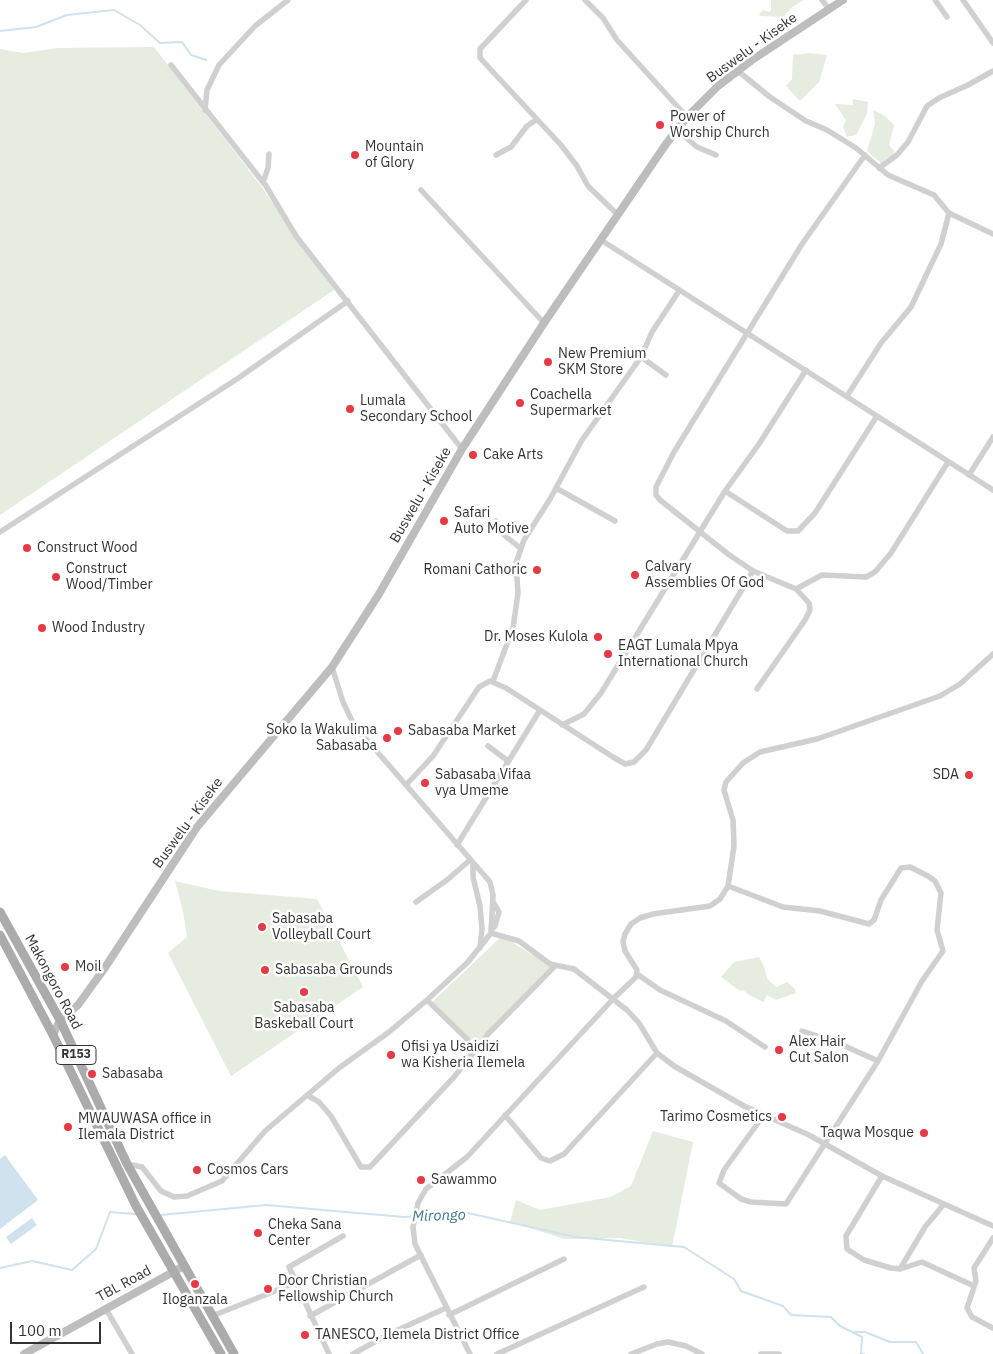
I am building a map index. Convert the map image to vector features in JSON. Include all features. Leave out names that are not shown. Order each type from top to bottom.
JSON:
[{"type":"main road","name":"Buswelu - Kiseke","points":[[53,1035],[60,1020],[78,1005],[96,981],[206,815],[332,667],[379,594],[462,449],[544,323],[677,130],[714,90],[738,71],[842,0]]},
{"type":"main road","name":"Makongoro Road","points":[[0,912],[60,1020],[127,1164],[184,1266]]},
{"type":"main road","name":"Makongoro Road","points":[[0,935],[53,1035],[136,1206],[174,1272]]},
{"type":"main road","name":"TBL Road","points":[[24,1354],[184,1266]]},
{"type":"main road","name":"R153","points":[[184,1266],[234,1354]]},
{"type":"main road","name":"R153","points":[[174,1272],[221,1354]]},
{"type":"street","points":[[205,110],[207,90],[219,65],[255,26],[288,0]]},
{"type":"street","points":[[526,0],[480,49],[479,54],[492,72],[568,153],[595,194],[618,215]]},
{"type":"street","points":[[585,0],[602,18],[617,40],[687,117]]},
{"type":"street","points":[[822,0],[829,9]]},
{"type":"street","points":[[935,0],[947,17]]},
{"type":"street","points":[[963,0],[993,43]]},
{"type":"street","points":[[171,65],[263,182],[296,236],[462,449]]},
{"type":"street","points":[[738,71],[782,105],[811,124],[842,139],[879,168],[907,185],[936,197],[949,213],[993,234]]},
{"type":"street","points":[[879,168],[902,150],[913,134],[927,106],[993,71]]},
{"type":"street","points":[[496,155],[511,147],[527,126],[536,120]]},
{"type":"street","points":[[677,130],[697,147],[716,155]]},
{"type":"street","points":[[263,182],[268,168],[269,154]]},
{"type":"street","points":[[757,689],[810,610],[809,603],[796,589],[753,571],[728,554],[660,500],[656,495],[656,487],[674,452],[749,333],[802,244],[865,156]]},
{"type":"street","points":[[421,190],[544,323]]},
{"type":"street","points":[[847,396],[881,343],[911,307],[941,244],[949,213]]},
{"type":"street","points":[[601,240],[993,490]]},
{"type":"street","points":[[493,681],[513,628],[518,592],[516,563],[520,548],[582,440],[641,357],[652,332],[679,291]]},
{"type":"street","points":[[0,532],[237,379],[348,301]]},
{"type":"street","points":[[641,357],[666,375]]},
{"type":"street","points":[[562,725],[584,714],[592,706],[725,490],[763,438],[806,370]]},
{"type":"street","points":[[725,490],[787,531],[798,531],[815,512],[877,416]]},
{"type":"street","points":[[969,475],[993,437]]},
{"type":"street","points":[[796,589],[822,575],[866,577],[875,572],[891,553],[948,462]]},
{"type":"street","points":[[556,488],[615,521]]},
{"type":"street","points":[[496,521],[503,534],[520,548]]},
{"type":"street","points":[[406,785],[434,756],[481,685],[488,681],[493,681],[613,757],[626,764],[634,762],[646,750],[753,571]]},
{"type":"street","points":[[765,1047],[726,1021],[660,990],[638,974],[638,970],[624,951],[624,934],[631,924],[640,918],[653,914],[710,906],[720,899],[728,886],[733,861],[734,833],[724,786],[743,763],[760,752],[817,739],[940,696],[960,684],[993,654]]},
{"type":"street","points":[[127,1164],[142,1167],[161,1191],[174,1197],[201,1192],[222,1181],[258,1137],[307,1095],[427,1000],[479,950],[491,931],[493,888],[490,882],[354,725],[343,702],[332,667]]},
{"type":"street","points":[[457,845],[540,710]]},
{"type":"street","points":[[488,746],[508,761]]},
{"type":"street","points":[[416,902],[471,862]]},
{"type":"street","points":[[471,862],[482,928],[479,950]]},
{"type":"street","points":[[728,886],[783,907],[820,911],[869,924],[874,920],[881,900],[901,868],[910,867],[935,881],[941,892],[937,930],[943,952],[922,981],[878,1060],[786,1204],[751,1202],[740,1199],[720,1186],[719,1180],[763,1116]]},
{"type":"street","points":[[491,931],[519,941],[555,966],[567,966],[574,969],[613,999],[639,1024],[657,1054],[674,1066],[763,1116],[809,1135],[882,1176],[993,1226]]},
{"type":"street","points":[[307,1095],[318,1102],[331,1116],[357,1162],[364,1169],[381,1158],[399,1134],[471,1056],[489,1033],[555,966]]},
{"type":"street","points":[[470,1354],[449,1315],[421,1255],[413,1234],[415,1212],[426,1189],[460,1164],[638,974]]},
{"type":"street","points":[[427,1000],[466,1039],[471,1047],[471,1056]]},
{"type":"street","points":[[802,1031],[836,1042],[878,1060]]},
{"type":"street","points":[[505,1115],[532,1149],[541,1158],[550,1161],[568,1150],[657,1054]]},
{"type":"street","points":[[882,1176],[852,1222],[846,1236],[845,1244],[852,1254],[864,1260],[892,1268],[900,1268],[922,1262],[974,1286]]},
{"type":"street","points":[[900,1268],[926,1227],[944,1204]]},
{"type":"street","points":[[329,1354],[295,1283],[289,1266],[343,1236]]},
{"type":"street","points":[[993,1238],[974,1268],[976,1281],[967,1311],[972,1317],[993,1328]]},
{"type":"street","points":[[310,1316],[421,1255]]},
{"type":"street","points":[[449,1315],[564,1259]]},
{"type":"street","points":[[212,1316],[295,1283]]},
{"type":"street","points":[[497,1354],[644,1287]]},
{"type":"street","points":[[353,1354],[389,1334],[446,1308]]},
{"type":"street","points":[[106,1309],[132,1354]]},
{"type":"street","points":[[631,1354],[668,1342],[686,1346],[702,1354]]},
{"type":"street","points":[[761,1354],[779,1354]]},
{"type":"shaded area","points":[[771,0],[804,0],[792,7],[783,17],[761,16],[759,14],[763,10],[769,12],[771,10]]},
{"type":"shaded area","points":[[154,47],[261,186],[334,290],[0,515],[0,49],[23,53],[58,48]]},
{"type":"shaded area","points":[[810,53],[827,55],[819,82],[800,101],[786,86],[792,79],[793,55]]},
{"type":"shaded area","points":[[853,99],[868,102],[867,114],[856,135],[847,137],[843,127],[846,120],[835,104],[853,105]]},
{"type":"shaded area","points":[[873,110],[885,116],[894,125],[889,145],[895,152],[889,161],[882,164],[867,151],[875,124]]},
{"type":"shaded area","name":"Sabasaba Grounds","points":[[175,881],[219,891],[317,899],[363,987],[231,1076],[168,953],[187,937],[183,911]]},
{"type":"shaded area","points":[[502,936],[554,968],[474,1048],[430,1004]]},
{"type":"shaded area","points":[[759,957],[765,969],[767,979],[776,987],[787,982],[795,989],[796,993],[776,1000],[767,995],[764,1002],[743,990],[740,991],[721,977],[734,962]]},
{"type":"shaded area","points":[[653,1131],[693,1142],[672,1247],[620,1238],[565,1239],[510,1222],[516,1200],[540,1210],[611,1197],[631,1186]]},
{"type":"water","points":[[5,1155],[38,1200],[0,1229],[0,1159]]},
{"type":"water","points":[[32,1218],[37,1225],[11,1244],[6,1237]]},
{"type":"waterway","points":[[0,31],[36,27],[67,15],[114,10],[140,25],[160,43],[182,42],[191,55],[206,60]]},
{"type":"waterway","name":"Mirongo","points":[[161,1215],[266,1205],[404,1217],[468,1213],[575,1237],[684,1247],[734,1279],[741,1291],[783,1306],[791,1315],[831,1317],[840,1326],[862,1337],[861,1354],[864,1354]]},
{"type":"waterway","name":"Mirongo","points":[[0,1268],[32,1261],[72,1270],[96,1249],[110,1212],[136,1214]]},
{"type":"waterway","points":[[852,1332],[865,1332],[890,1342],[916,1342],[923,1354]]},
{"type":"place","name":"Power of Worship Church","points":[[660,125]]},
{"type":"place","name":"Mountain of Glory","points":[[355,155]]},
{"type":"place","name":"New Premium SKM Store","points":[[548,362]]},
{"type":"place","name":"Coachella Supermarket","points":[[520,403]]},
{"type":"place","name":"Lumala Secondary School","points":[[350,409]]},
{"type":"place","name":"Cake Arts","points":[[473,455]]},
{"type":"place","name":"Safari Auto Motive","points":[[444,521]]},
{"type":"place","name":"Construct Wood","points":[[27,548]]},
{"type":"place","name":"Romani Cathoric","points":[[537,570]]},
{"type":"place","name":"Calvary Assemblies Of God","points":[[635,575]]},
{"type":"place","name":"Construct Wood/Timber","points":[[56,577]]},
{"type":"place","name":"Wood Industry","points":[[42,628]]},
{"type":"place","name":"Dr. Moses Kulola","points":[[598,637]]},
{"type":"place","name":"EAGT Lumala Mpya International Church","points":[[608,654]]},
{"type":"place","name":"Sabasaba Market","points":[[398,731]]},
{"type":"place","name":"Soko la Wakulima Sabasaba","points":[[387,738]]},
{"type":"place","name":"SDA","points":[[969,775]]},
{"type":"place","name":"Sabasaba Vifaa vya Umeme","points":[[425,783]]},
{"type":"place","name":"Sabasaba Volleyball Court","points":[[262,927]]},
{"type":"place","name":"Moil","points":[[65,967]]},
{"type":"place","name":"Sabasaba Grounds","points":[[265,970]]},
{"type":"place","name":"Sabasaba Baskeball Court","points":[[304,992]]},
{"type":"place","name":"Alex Hair Cut Salon","points":[[779,1050]]},
{"type":"place","name":"Ofisi ya Usaidizi wa Kisheria Ilemela","points":[[391,1055]]},
{"type":"place","name":"Sabasaba","points":[[92,1074]]},
{"type":"place","name":"Tarimo Cosmetics","points":[[782,1117]]},
{"type":"place","name":"MWAUWASA office in Ilemala District","points":[[68,1127]]},
{"type":"place","name":"Taqwa Mosque","points":[[924,1133]]},
{"type":"place","name":"Cosmos Cars","points":[[197,1170]]},
{"type":"place","name":"Sawammo","points":[[421,1180]]},
{"type":"place","name":"Cheka Sana Center","points":[[258,1233]]},
{"type":"place","name":"Iloganzala","points":[[195,1284]]},
{"type":"place","name":"Door Christian Fellowship Church","points":[[268,1289]]},
{"type":"place","name":"TANESCO, Ilemela District Office","points":[[305,1335]]}]
